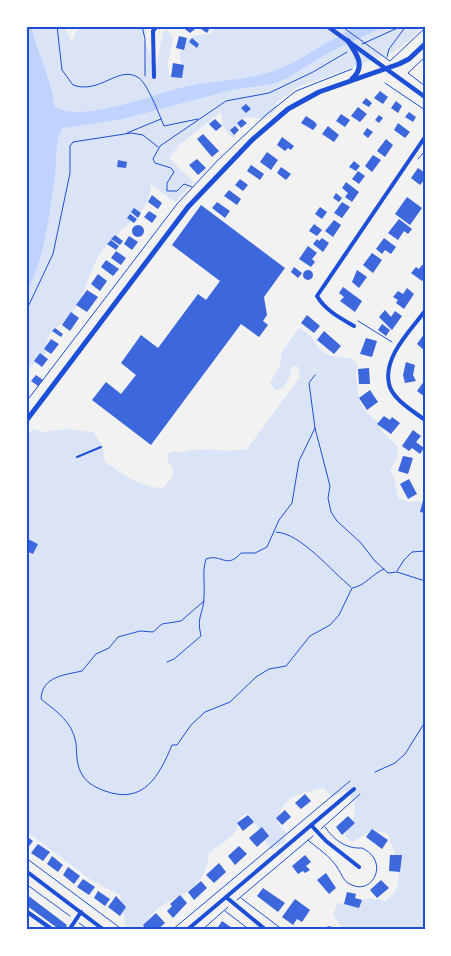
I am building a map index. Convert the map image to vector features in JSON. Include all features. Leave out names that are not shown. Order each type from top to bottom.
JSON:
[{"type":"main road","points":[[348,41],[353,48],[360,67],[351,81]]},
{"type":"main road","points":[[26,421],[204,188],[252,140],[288,109],[318,92],[409,59],[425,44]]},
{"type":"street","points":[[154,76],[152,29],[157,26]]},
{"type":"street","points":[[328,27],[425,97]]},
{"type":"street","points":[[354,326],[336,316],[320,302],[317,296],[357,240],[377,204],[425,137]]},
{"type":"street","points":[[425,311],[397,348],[389,368],[389,385],[401,402],[425,420]]},
{"type":"street","points":[[187,930],[354,789]]},
{"type":"street","points":[[311,825],[326,841],[359,867]]},
{"type":"street","points":[[26,871],[104,930]]},
{"type":"street","points":[[226,897],[266,930]]},
{"type":"street","points":[[26,911],[53,930]]},
{"type":"street","points":[[69,930],[81,912]]},
{"type":"lane","points":[[77,458],[101,447]]},
{"type":"path","points":[[57,26],[62,70],[74,85],[90,88],[122,74],[130,74],[140,78],[164,126],[199,119]]},
{"type":"path","points":[[142,26],[145,39],[145,76]]},
{"type":"path","points":[[341,26],[390,61],[425,28]]},
{"type":"path","points":[[26,402],[177,204],[192,188],[184,184],[177,191],[168,191],[167,182],[174,172],[172,168],[160,166],[153,159],[159,148],[226,101],[269,93],[353,48],[402,26]]},
{"type":"path","points":[[386,58],[389,49],[406,26]]},
{"type":"path","points":[[425,57],[408,73],[425,86]]},
{"type":"path","points":[[140,78],[154,76]]},
{"type":"path","points":[[385,83],[425,110]]},
{"type":"path","points":[[26,311],[53,254],[67,193],[70,173],[70,146],[78,141],[126,133],[161,118]]},
{"type":"path","points":[[126,133],[143,135],[159,148]]},
{"type":"path","points":[[418,159],[425,151]]},
{"type":"path","points":[[358,321],[392,342]]},
{"type":"path","points":[[316,375],[309,383],[315,428],[330,486],[328,498],[331,512],[337,521],[361,543],[374,560],[388,573],[397,572],[425,581]]},
{"type":"path","points":[[166,662],[174,659],[201,636],[197,623],[204,601],[203,569],[206,559],[212,557],[229,562],[235,561],[241,553],[255,553],[267,547],[276,532],[279,520],[292,503],[299,461],[315,428]]},
{"type":"path","points":[[276,532],[287,532],[297,539],[352,588]]},
{"type":"path","points":[[397,572],[404,560],[412,552],[425,551]]},
{"type":"path","points":[[204,601],[182,621],[162,624],[153,632],[140,631],[118,637],[109,648],[96,654],[82,671],[62,674],[55,677],[46,686],[41,700],[54,709],[72,729],[77,762],[84,777],[94,787],[116,794],[135,793],[147,787],[158,776],[172,745],[177,745],[191,725],[205,712],[230,702],[256,677],[269,669],[286,666],[310,636],[330,625],[339,615],[352,588],[365,583],[376,572],[384,569]]},
{"type":"path","points":[[375,772],[395,763],[405,754],[425,722]]},
{"type":"path","points":[[172,930],[350,781]]},
{"type":"path","points":[[324,827],[360,794]]},
{"type":"path","points":[[284,930],[240,898],[308,840]]},
{"type":"path","points":[[26,858],[123,930]]},
{"type":"path","points":[[26,884],[89,930]]},
{"type":"path","points":[[202,930],[224,911],[250,930]]},
{"type":"shaded area","points":[[26,26],[64,26],[72,42],[76,31],[83,26],[144,26],[147,35],[143,38],[156,67],[163,32],[167,30],[173,38],[168,62],[169,74],[174,78],[181,74],[180,54],[187,40],[195,36],[210,35],[216,26],[423,26],[410,40],[392,53],[296,88],[276,103],[277,109],[265,119],[245,117],[240,120],[235,137],[231,137],[222,125],[221,112],[179,145],[169,158],[194,182],[175,202],[151,185],[150,196],[145,206],[104,248],[72,313],[48,337],[47,352],[26,371]]},
{"type":"shaded area","points":[[299,328],[323,352],[338,357],[352,358],[358,365],[356,376],[359,401],[367,413],[379,423],[382,431],[397,446],[398,456],[390,470],[394,478],[398,498],[410,502],[419,501],[424,506],[425,930],[343,930],[333,915],[337,904],[371,898],[385,901],[393,895],[397,887],[399,879],[397,862],[388,834],[373,830],[352,842],[345,836],[355,812],[354,802],[345,791],[333,797],[323,788],[292,798],[282,807],[278,824],[286,833],[285,842],[272,850],[249,813],[239,818],[233,835],[209,853],[206,869],[191,889],[161,906],[153,913],[147,923],[151,930],[126,930],[120,895],[91,880],[26,831],[26,434],[34,429],[42,432],[67,429],[93,432],[102,445],[105,462],[125,476],[140,483],[163,488],[172,477],[173,469],[168,462],[167,454],[173,451],[247,449],[300,377],[298,367],[295,365],[290,369],[291,375],[283,388],[275,390],[270,383],[280,365],[282,352]]},
{"type":"water","points":[[26,26],[31,26],[51,86],[55,107],[68,111],[84,112],[121,105],[189,86],[261,75],[289,65],[356,27],[385,26],[330,52],[287,78],[273,84],[231,90],[123,119],[63,128],[58,139],[55,177],[42,251],[38,266],[26,293]]},
{"type":"building","points":[[181,26],[199,26],[190,33]]},
{"type":"building","points":[[204,26],[209,30],[207,33],[201,29]]},
{"type":"building","points":[[179,36],[187,38],[184,50],[176,48]]},
{"type":"building","points":[[192,38],[199,44],[197,48],[189,42]]},
{"type":"building","points":[[173,63],[184,65],[182,78],[171,77]]},
{"type":"building","points":[[380,91],[388,97],[383,104],[374,98]]},
{"type":"building","points":[[366,98],[372,103],[369,107],[362,103]]},
{"type":"building","points":[[396,101],[402,106],[398,113],[391,108]]},
{"type":"building","points":[[246,104],[251,109],[246,113],[241,108]]},
{"type":"building","points":[[358,107],[367,114],[360,122],[351,116]]},
{"type":"building","points":[[409,112],[416,117],[413,122],[405,117]]},
{"type":"building","points":[[341,114],[350,120],[345,127],[336,121]]},
{"type":"building","points":[[379,115],[383,118],[379,123],[375,120]]},
{"type":"building","points":[[306,116],[317,125],[313,130],[301,123]]},
{"type":"building","points":[[215,119],[222,126],[216,131],[209,124]]},
{"type":"building","points":[[242,119],[247,123],[241,128],[237,123]]},
{"type":"building","points":[[398,123],[410,132],[405,138],[394,130]]},
{"type":"building","points":[[235,126],[239,130],[234,135],[230,130]]},
{"type":"building","points":[[328,126],[339,135],[334,142],[322,134]]},
{"type":"building","points":[[367,128],[373,132],[368,138],[363,134]]},
{"type":"building","points":[[203,134],[219,151],[212,157],[197,139]]},
{"type":"building","points":[[282,137],[294,146],[291,150],[288,148],[285,151],[277,145]]},
{"type":"building","points":[[386,139],[393,145],[385,157],[377,151]]},
{"type":"building","points":[[267,152],[278,160],[271,170],[260,162]]},
{"type":"building","points":[[373,155],[381,160],[372,172],[365,166]]},
{"type":"building","points":[[197,159],[206,168],[198,175],[189,165]]},
{"type":"building","points":[[118,160],[127,162],[126,168],[117,167]]},
{"type":"building","points":[[354,161],[360,166],[356,171],[349,167]]},
{"type":"building","points":[[251,165],[264,174],[260,180],[247,171]]},
{"type":"building","points":[[281,167],[291,174],[286,180],[277,173]]},
{"type":"building","points":[[418,168],[425,173],[425,179],[420,185],[411,178]]},
{"type":"building","points":[[358,171],[365,176],[359,184],[352,179]]},
{"type":"building","points":[[240,179],[248,185],[243,191],[235,185]]},
{"type":"building","points":[[346,182],[359,192],[352,202],[345,197],[348,193],[342,188]]},
{"type":"building","points":[[229,190],[241,199],[237,205],[224,196]]},
{"type":"building","points":[[336,193],[342,198],[339,202],[333,198]]},
{"type":"building","points":[[152,195],[162,203],[158,209],[148,202]]},
{"type":"building","points":[[407,197],[422,208],[410,225],[395,214]]},
{"type":"building","points":[[217,202],[230,211],[225,218],[212,208]]},
{"type":"building","points":[[342,202],[350,207],[342,218],[334,213]]},
{"type":"building","points":[[201,205],[285,268],[264,297],[267,315],[263,321],[268,325],[259,337],[241,324],[151,445],[92,400],[106,382],[121,394],[136,375],[121,363],[141,335],[158,348],[198,294],[206,300],[220,281],[172,245]]},
{"type":"building","points":[[320,207],[327,212],[322,219],[315,214]]},
{"type":"building","points":[[134,208],[141,213],[138,218],[131,212]]},
{"type":"building","points":[[149,211],[157,216],[152,223],[144,217]]},
{"type":"building","points":[[130,214],[137,219],[134,223],[127,218]]},
{"type":"building","points":[[399,219],[412,229],[408,234],[404,231],[398,240],[388,233]]},
{"type":"building","points":[[334,220],[341,225],[333,237],[325,231]]},
{"type":"building","points":[[314,224],[322,230],[317,236],[309,231]]},
{"type":"building","points":[[138,225],[144,231],[138,237],[132,231]]},
{"type":"building","points":[[115,235],[123,241],[120,245],[111,239]]},
{"type":"building","points":[[129,236],[138,242],[132,250],[124,244]]},
{"type":"building","points":[[322,238],[329,243],[323,252],[313,244],[317,239],[319,241]]},
{"type":"building","points":[[384,238],[396,247],[391,254],[385,250],[382,254],[376,249]]},
{"type":"building","points":[[111,240],[119,246],[116,250],[107,244]]},
{"type":"building","points":[[308,246],[317,253],[312,259],[315,262],[311,267],[299,259]]},
{"type":"building","points":[[116,251],[126,258],[121,265],[111,258]]},
{"type":"building","points":[[372,253],[382,260],[373,273],[363,265]]},
{"type":"building","points":[[106,260],[119,269],[113,276],[101,267]]},
{"type":"building","points":[[422,265],[425,266],[425,278],[422,281],[411,273],[416,267],[419,269]]},
{"type":"building","points":[[294,267],[302,273],[298,278],[291,272]]},
{"type":"building","points":[[308,270],[313,275],[308,280],[303,275]]},
{"type":"building","points":[[357,270],[367,277],[359,288],[352,282]]},
{"type":"building","points":[[98,274],[107,281],[100,291],[91,284]]},
{"type":"building","points":[[343,287],[362,301],[355,312],[340,301],[344,297],[339,293]]},
{"type":"building","points":[[407,288],[414,294],[404,309],[396,303],[398,300],[393,297],[398,291],[403,294]]},
{"type":"building","points":[[87,290],[98,297],[87,312],[76,305]]},
{"type":"building","points":[[385,310],[391,317],[395,311],[402,316],[392,330],[379,317]]},
{"type":"building","points":[[71,312],[79,318],[70,331],[62,325]]},
{"type":"building","points":[[307,315],[320,326],[314,333],[301,323]]},
{"type":"building","points":[[382,324],[390,330],[386,336],[378,330]]},
{"type":"building","points":[[55,328],[63,334],[61,337],[52,331]]},
{"type":"building","points":[[324,331],[341,346],[334,354],[317,340]]},
{"type":"building","points":[[425,335],[425,351],[417,344]]},
{"type":"building","points":[[366,338],[377,341],[372,357],[360,354]]},
{"type":"building","points":[[51,339],[59,344],[51,354],[44,349]]},
{"type":"building","points":[[40,353],[48,359],[42,367],[34,361]]},
{"type":"building","points":[[406,362],[415,365],[413,375],[416,381],[405,383],[403,375]]},
{"type":"building","points":[[369,368],[370,384],[359,384],[358,369]]},
{"type":"building","points":[[36,375],[43,380],[38,386],[31,381]]},
{"type":"building","points":[[425,380],[425,397],[417,391]]},
{"type":"building","points":[[370,390],[378,402],[367,410],[359,398]]},
{"type":"building","points":[[384,416],[390,420],[392,417],[400,423],[391,434],[377,424]]},
{"type":"building","points":[[413,430],[421,436],[416,442],[424,448],[420,454],[412,448],[409,451],[402,446]]},
{"type":"building","points":[[403,456],[413,458],[408,474],[398,471]]},
{"type":"building","points":[[409,479],[417,494],[408,499],[400,484]]},
{"type":"building","points":[[423,500],[425,501],[425,513],[420,512]]},
{"type":"building","points":[[26,538],[38,544],[33,554],[26,551]]},
{"type":"building","points":[[305,794],[311,801],[301,809],[295,803]]},
{"type":"building","points":[[285,810],[291,817],[282,825],[276,818]]},
{"type":"building","points":[[248,815],[254,822],[243,831],[237,823]]},
{"type":"building","points":[[348,816],[355,823],[342,835],[336,827]]},
{"type":"building","points":[[262,827],[269,836],[257,847],[249,838]]},
{"type":"building","points":[[372,829],[388,840],[382,849],[366,837]]},
{"type":"building","points":[[26,836],[33,841],[27,849],[26,848]]},
{"type":"building","points":[[38,844],[50,852],[43,861],[31,853]]},
{"type":"building","points":[[239,846],[247,854],[235,865],[228,856]]},
{"type":"building","points":[[305,855],[311,862],[306,866],[310,870],[298,874],[292,866]]},
{"type":"building","points":[[390,855],[402,855],[400,872],[389,871]]},
{"type":"building","points":[[52,856],[63,865],[58,872],[47,864]]},
{"type":"building","points":[[219,863],[226,872],[214,883],[206,875]]},
{"type":"building","points":[[68,867],[80,876],[74,884],[63,875]]},
{"type":"building","points":[[326,873],[336,888],[329,894],[317,880]]},
{"type":"building","points":[[83,879],[95,887],[89,895],[77,887]]},
{"type":"building","points":[[381,880],[389,888],[377,898],[370,890]]},
{"type":"building","points":[[201,881],[207,888],[194,900],[188,892]]},
{"type":"building","points":[[263,888],[285,903],[278,912],[257,896]]},
{"type":"building","points":[[98,891],[110,899],[105,906],[94,898]]},
{"type":"building","points":[[347,892],[356,894],[355,898],[362,900],[359,908],[344,904]]},
{"type":"building","points":[[26,894],[67,925],[64,930],[60,930],[26,905]]},
{"type":"building","points":[[180,895],[187,903],[173,918],[167,911],[172,906],[170,904]]},
{"type":"building","points":[[116,896],[126,907],[120,916],[108,907]]},
{"type":"building","points":[[295,899],[310,910],[302,922],[297,919],[293,925],[282,917]]},
{"type":"building","points":[[156,913],[165,923],[158,929],[156,927],[153,930],[146,930],[143,925]]},
{"type":"building","points":[[222,921],[235,930],[216,930]]},
{"type":"building","points":[[330,926],[335,930],[318,930],[318,929]]}]
